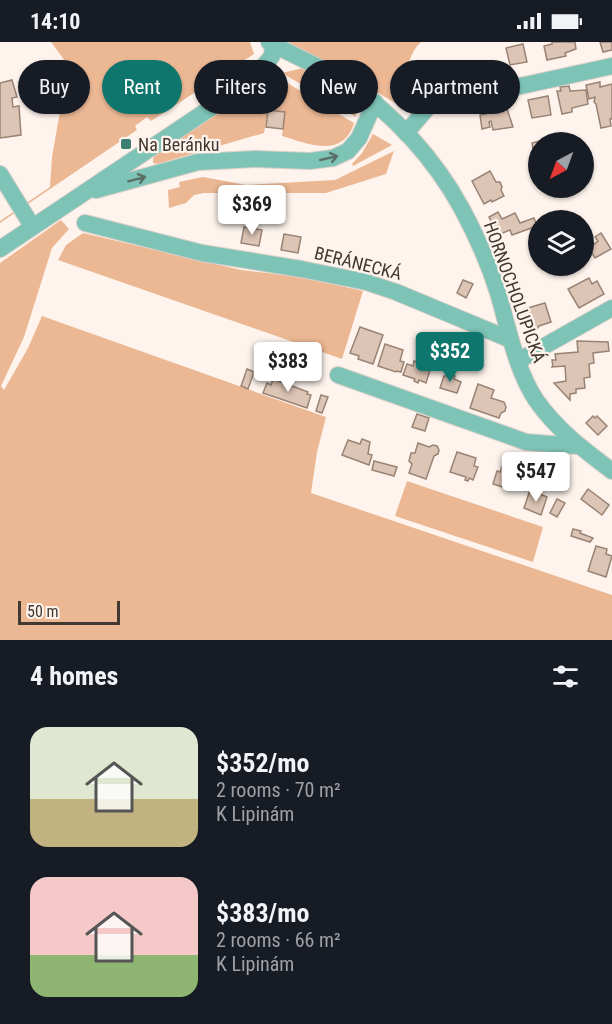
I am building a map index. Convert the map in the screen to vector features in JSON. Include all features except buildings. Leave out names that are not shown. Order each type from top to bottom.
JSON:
[{"type":"street","name":"HORNOCHOLUPICKÁ","points":[[271,43],[304,60]]},
{"type":"street","points":[[0,249],[251,81],[272,56],[271,43]]},
{"type":"street","points":[[406,133],[429,106],[612,66]]},
{"type":"street","name":"HORNOCHOLUPICKÁ","points":[[378,105],[406,133],[439,174],[461,208],[497,291],[509,339],[535,398],[558,428],[612,471]]},
{"type":"street","points":[[80,194],[198,162],[255,159],[310,161],[333,158],[348,152],[359,138],[370,114]]},
{"type":"street","points":[[0,174],[33,226]]},
{"type":"street","name":"BERÁNECKÁ","points":[[85,223],[202,253],[366,282],[462,318],[509,339]]},
{"type":"street","points":[[519,361],[612,308]]},
{"type":"street","points":[[339,375],[526,442],[578,446]]},
{"type":"shaded area","points":[[51,42],[250,42],[254,54],[245,60],[194,60],[194,93],[182,101],[182,60],[102,60],[102,114],[162,114],[151,121],[147,117],[135,126],[137,130],[0,223],[50,187],[52,157],[59,114],[90,114],[90,60],[64,60]]},
{"type":"shaded area","points":[[288,42],[421,42],[410,60],[390,60],[390,100],[378,93],[378,60],[321,60]]},
{"type":"shaded area","points":[[300,69],[300,84],[288,77],[288,72]]},
{"type":"shaded area","points":[[288,83],[300,91],[300,114],[339,114],[354,123],[349,134],[342,141],[333,145],[313,145],[282,136],[285,114],[288,114]]},
{"type":"shaded area","points":[[216,114],[267,114],[264,133],[157,164],[153,163],[156,153]]},
{"type":"shaded area","points":[[373,134],[392,145],[353,166],[352,164],[362,153]]},
{"type":"shaded area","points":[[394,151],[386,174],[326,193],[204,193],[194,195],[186,203],[169,208],[168,190],[180,187],[179,182],[203,177],[246,185],[335,180]]},
{"type":"shaded area","points":[[61,220],[69,229],[52,248],[24,337],[1,386],[4,390],[28,348],[42,316],[326,417],[317,452],[311,493],[612,595],[612,640],[0,640],[0,263]]},
{"type":"shaded area","points":[[83,233],[241,270],[301,277],[363,291],[342,359],[58,260],[66,245]]},
{"type":"shaded area","points":[[407,481],[543,527],[533,562],[395,516]]},
{"type":"place","name":"Na Beránku","points":[[126,144]]}]
